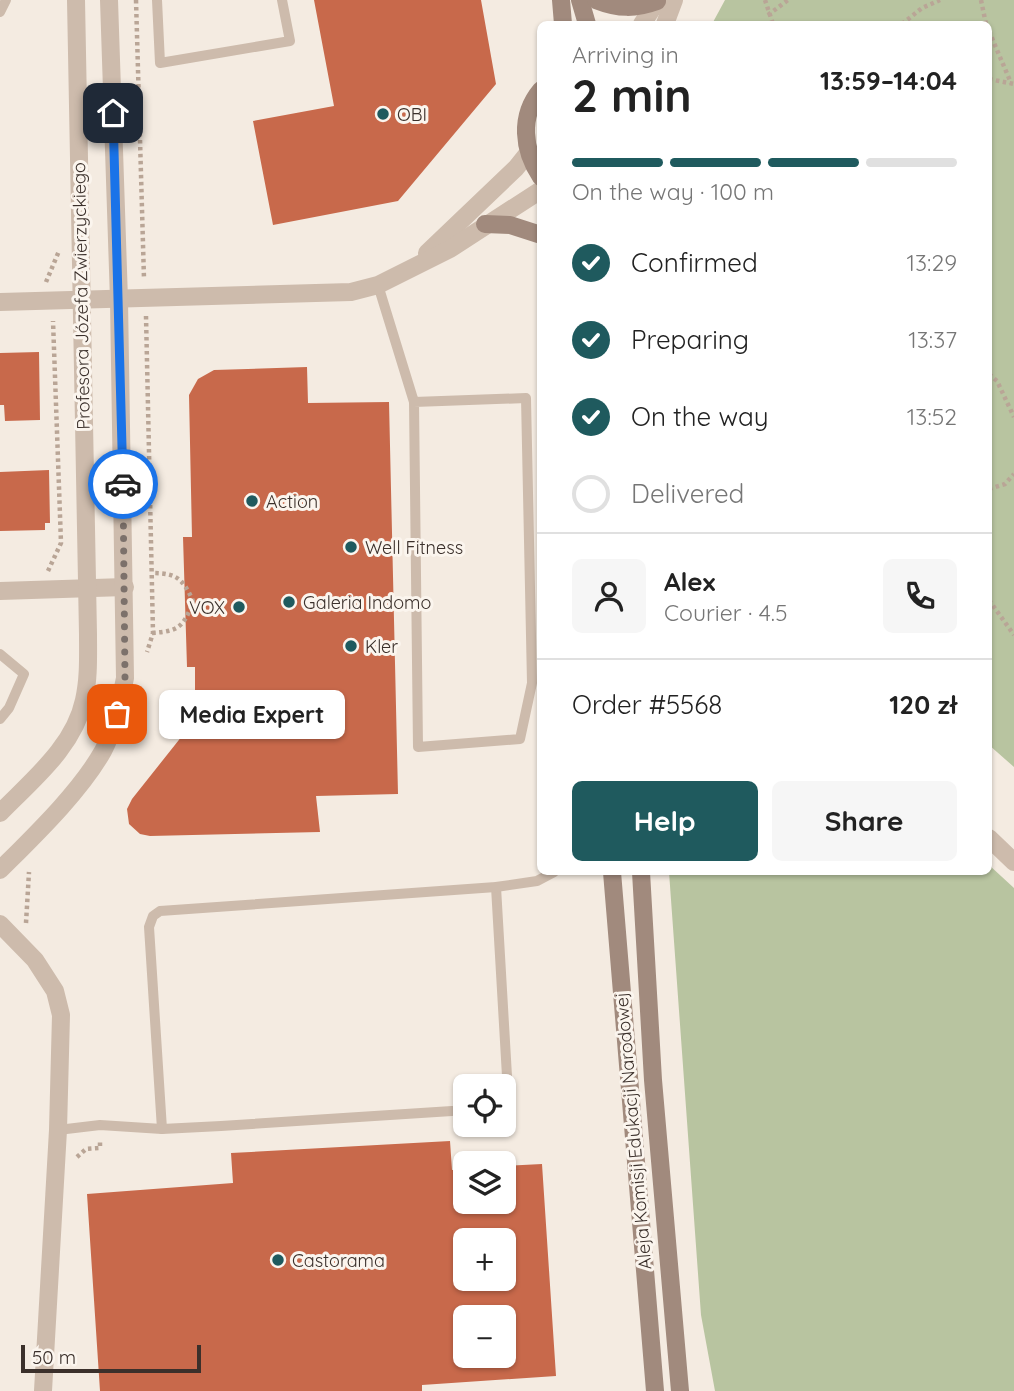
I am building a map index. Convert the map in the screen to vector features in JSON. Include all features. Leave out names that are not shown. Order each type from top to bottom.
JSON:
[{"type":"main road","points":[[561,0],[563,21]]},
{"type":"main road","points":[[580,0],[586,21]]},
{"type":"main road","points":[[596,0],[621,8],[642,6],[658,0]]},
{"type":"main road","points":[[537,97],[528,114],[525,133],[528,153],[537,170]]},
{"type":"main road","points":[[485,224],[510,225],[537,234]]},
{"type":"main road","name":"Aleja Komisji Edukacji Narodowej","points":[[612,875],[655,1391]]},
{"type":"main road","name":"Aleja Komisji Edukacji Narodowej","points":[[641,875],[653,1080],[680,1391]]},
{"type":"street","name":"Profesora Józefa Zwierzyckiego","points":[[0,813],[57,756],[84,702],[87,677],[76,0]]},
{"type":"street","name":"Profesora Józefa Zwierzyckiego","points":[[0,870],[83,781],[104,750],[117,714],[125,678],[119,300],[109,0]]},
{"type":"street","points":[[644,21],[658,0]]},
{"type":"street","points":[[667,21],[674,0]]},
{"type":"street","points":[[414,265],[516,168],[528,153]]},
{"type":"street","points":[[0,302],[351,292],[378,285],[450,248],[537,192]]},
{"type":"street","points":[[0,591],[125,587]]},
{"type":"street","points":[[992,841],[1014,862]]},
{"type":"street","points":[[0,924],[35,960],[55,991],[61,1014],[58,1130],[43,1391]]},
{"type":"lane","points":[[0,12],[6,0]]},
{"type":"lane","points":[[157,0],[160,63],[290,41],[282,0]]},
{"type":"lane","points":[[378,285],[414,402],[418,747],[520,739],[532,683],[526,398],[414,402]]},
{"type":"lane","points":[[0,654],[24,674],[9,708],[0,719]]},
{"type":"lane","points":[[162,1129],[149,927],[153,916],[160,911],[496,887],[537,881],[548,875]]},
{"type":"lane","points":[[496,887],[507,1074]]},
{"type":"lane","points":[[58,1130],[100,1125],[162,1129],[452,1111]]},
{"type":"path","points":[[136,0],[146,347]]},
{"type":"path","points":[[765,0],[772,21]]},
{"type":"path","points":[[768,15],[788,0]]},
{"type":"path","points":[[906,21],[922,8],[940,0]]},
{"type":"path","points":[[981,0],[985,21]]},
{"type":"path","points":[[992,38],[1012,84]]},
{"type":"path","points":[[992,80],[1012,84]]},
{"type":"path","points":[[55,350],[54,325],[45,285],[61,246]]},
{"type":"path","points":[[146,324],[156,317]]},
{"type":"path","points":[[992,377],[997,381],[1014,417]]},
{"type":"path","points":[[992,488],[1004,484],[1014,474]]},
{"type":"path","points":[[152,573],[169,573],[184,583],[193,601],[186,622],[171,632],[153,632]]},
{"type":"path","points":[[992,604],[1014,635]]},
{"type":"green space","points":[[725,0],[1014,0],[1014,767],[992,748],[992,21],[714,21]]},
{"type":"green space","points":[[992,868],[1014,888],[1014,1391],[715,1391],[701,1315],[669,875],[992,875]]},
{"type":"building","name":"OBI","points":[[314,0],[481,0],[496,84],[398,201],[273,225],[253,121],[334,106]]},
{"type":"building","points":[[39,352],[40,420],[5,421],[4,405],[0,405],[0,353]]},
{"type":"building","name":"Galeria Indomo","points":[[307,367],[308,403],[389,402],[398,794],[316,796],[320,832],[150,836],[140,834],[129,824],[127,809],[186,731],[195,703],[195,667],[187,667],[183,537],[192,537],[189,395],[198,379],[214,370]]},
{"type":"building","points":[[49,470],[50,523],[45,523],[45,530],[0,531],[0,472]]},
{"type":"building","name":"Castorama","points":[[450,1141],[453,1214],[516,1214],[516,1165],[542,1164],[556,1376],[422,1385],[422,1391],[100,1391],[87,1194],[233,1183],[231,1153]]},
{"type":"way so far","points":[[117,714],[125,678],[123,484]]},
{"type":"place","name":"OBI","points":[[383,114]]},
{"type":"place","name":"Action","points":[[252,501]]},
{"type":"place","name":"Well Fitness","points":[[351,547]]},
{"type":"place","name":"Galeria Indomo","points":[[289,602]]},
{"type":"place","name":"VOX","points":[[239,607]]},
{"type":"place","name":"Kler","points":[[351,646]]},
{"type":"place","name":"Media Expert","points":[[117,714]]},
{"type":"place","name":"Castorama","points":[[278,1260]]},
{"type":"route","points":[[113,113],[123,484]]}]
